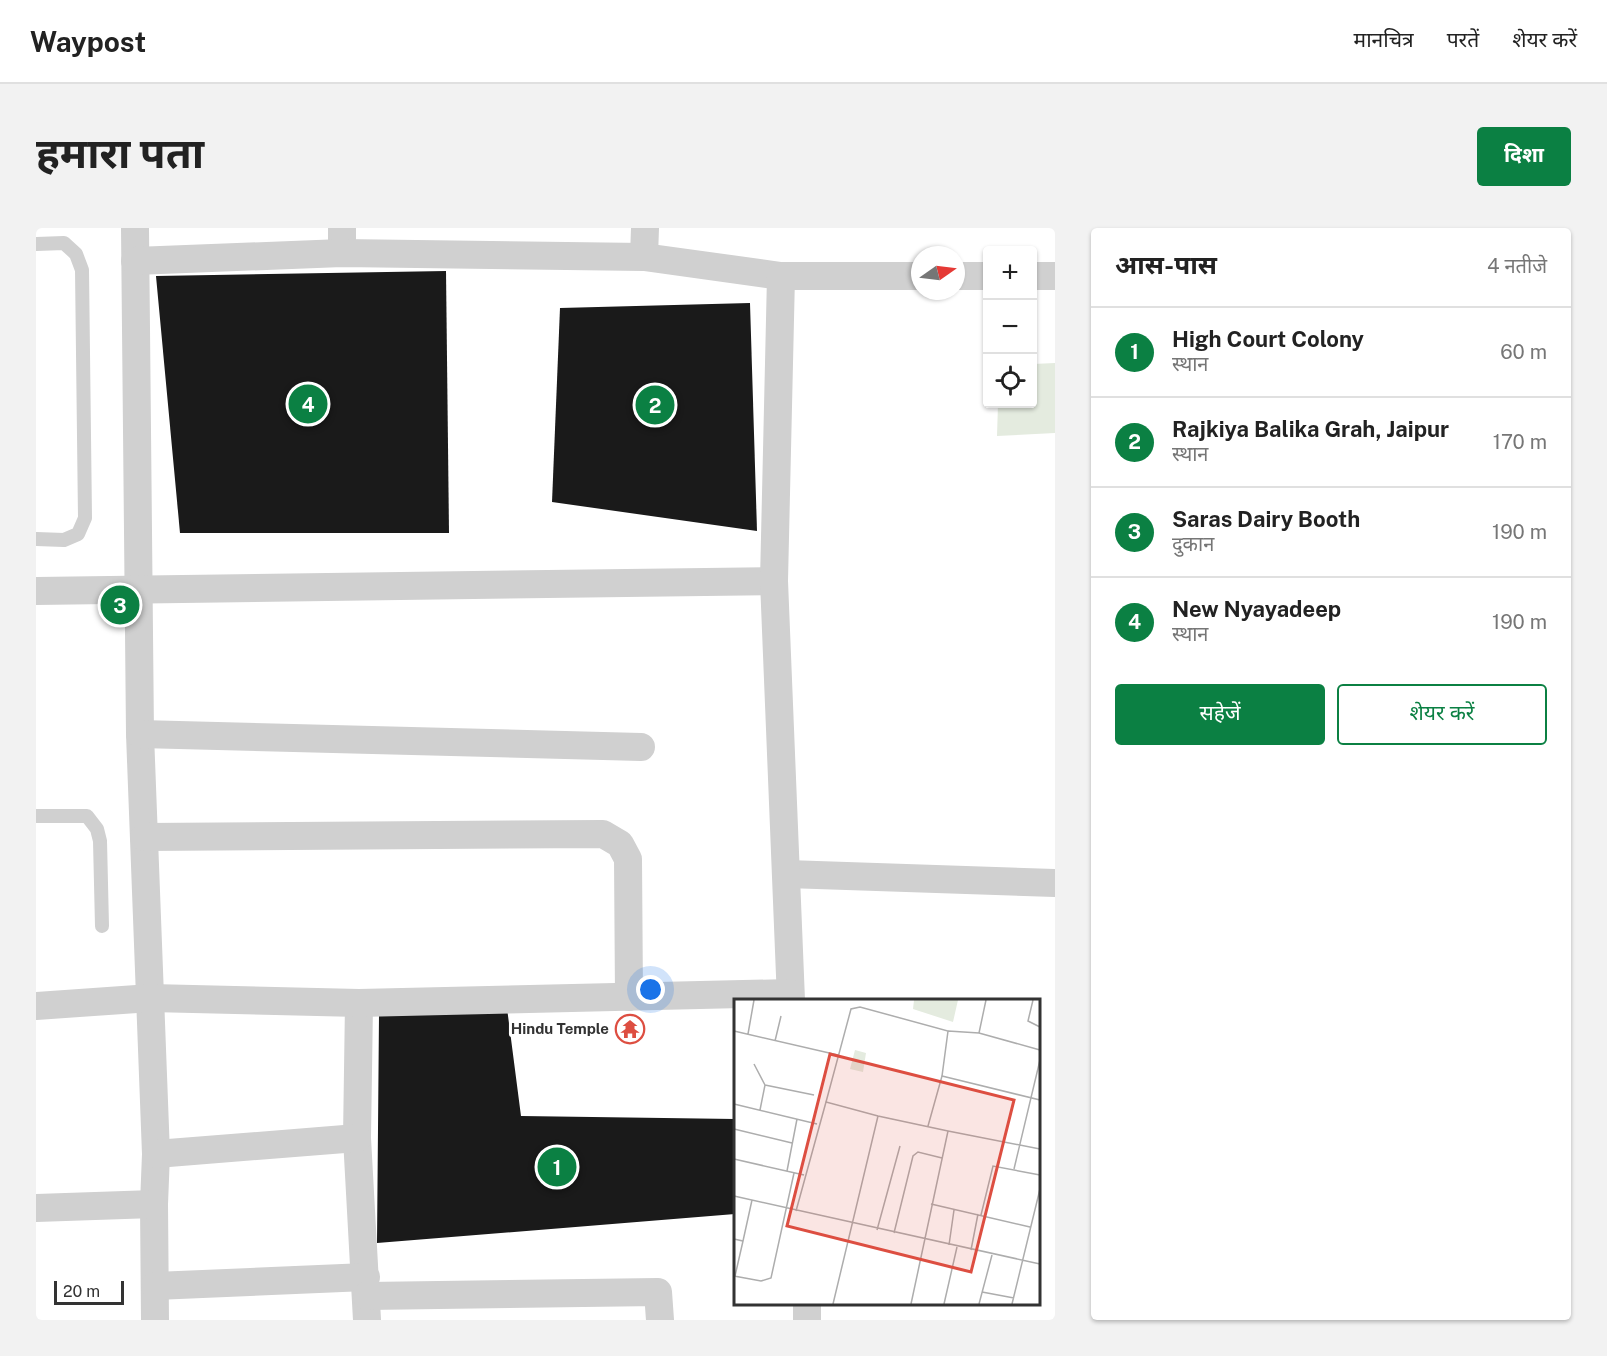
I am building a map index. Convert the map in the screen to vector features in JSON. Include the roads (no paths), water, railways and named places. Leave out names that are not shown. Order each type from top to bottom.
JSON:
[{"type":"street","points":[[135,228],[140,734],[156,1154],[155,1320]]},
{"type":"street","points":[[644,257],[645,228]]},
{"type":"street","points":[[135,261],[342,240],[644,257],[782,276],[911,276]]},
{"type":"street","points":[[36,1006],[151,998],[359,1003],[629,997],[791,997],[774,581],[782,276]]},
{"type":"street","points":[[965,276],[983,276]]},
{"type":"street","points":[[1037,276],[1055,276]]},
{"type":"street","points":[[36,591],[774,581]]},
{"type":"street","points":[[140,734],[641,747]]},
{"type":"street","points":[[144,837],[603,834],[620,844],[628,859],[629,997]]},
{"type":"street","points":[[787,874],[1055,883]]},
{"type":"street","points":[[359,1003],[357,1138],[367,1298]]},
{"type":"street","points":[[156,1154],[357,1138]]},
{"type":"street","points":[[36,1208],[154,1204]]},
{"type":"street","points":[[155,1286],[367,1298],[658,1292],[660,1320]]},
{"type":"lane","points":[[36,244],[64,243],[76,254],[82,270],[85,518],[78,534],[64,540],[36,539]]},
{"type":"lane","points":[[36,816],[87,816],[97,829],[100,841],[102,926]]},
{"type":"place","name":"New Nyayadeep","points":[[308,404]]},
{"type":"place","name":"Rajkiya Balika Grah, Jaipur","points":[[655,405]]},
{"type":"place","name":"Saras Dairy Booth","points":[[120,605]]},
{"type":"place","name":"Hindu Temple","points":[[630,1029]]},
{"type":"place","name":"High Court Colony","points":[[557,1167]]}]
